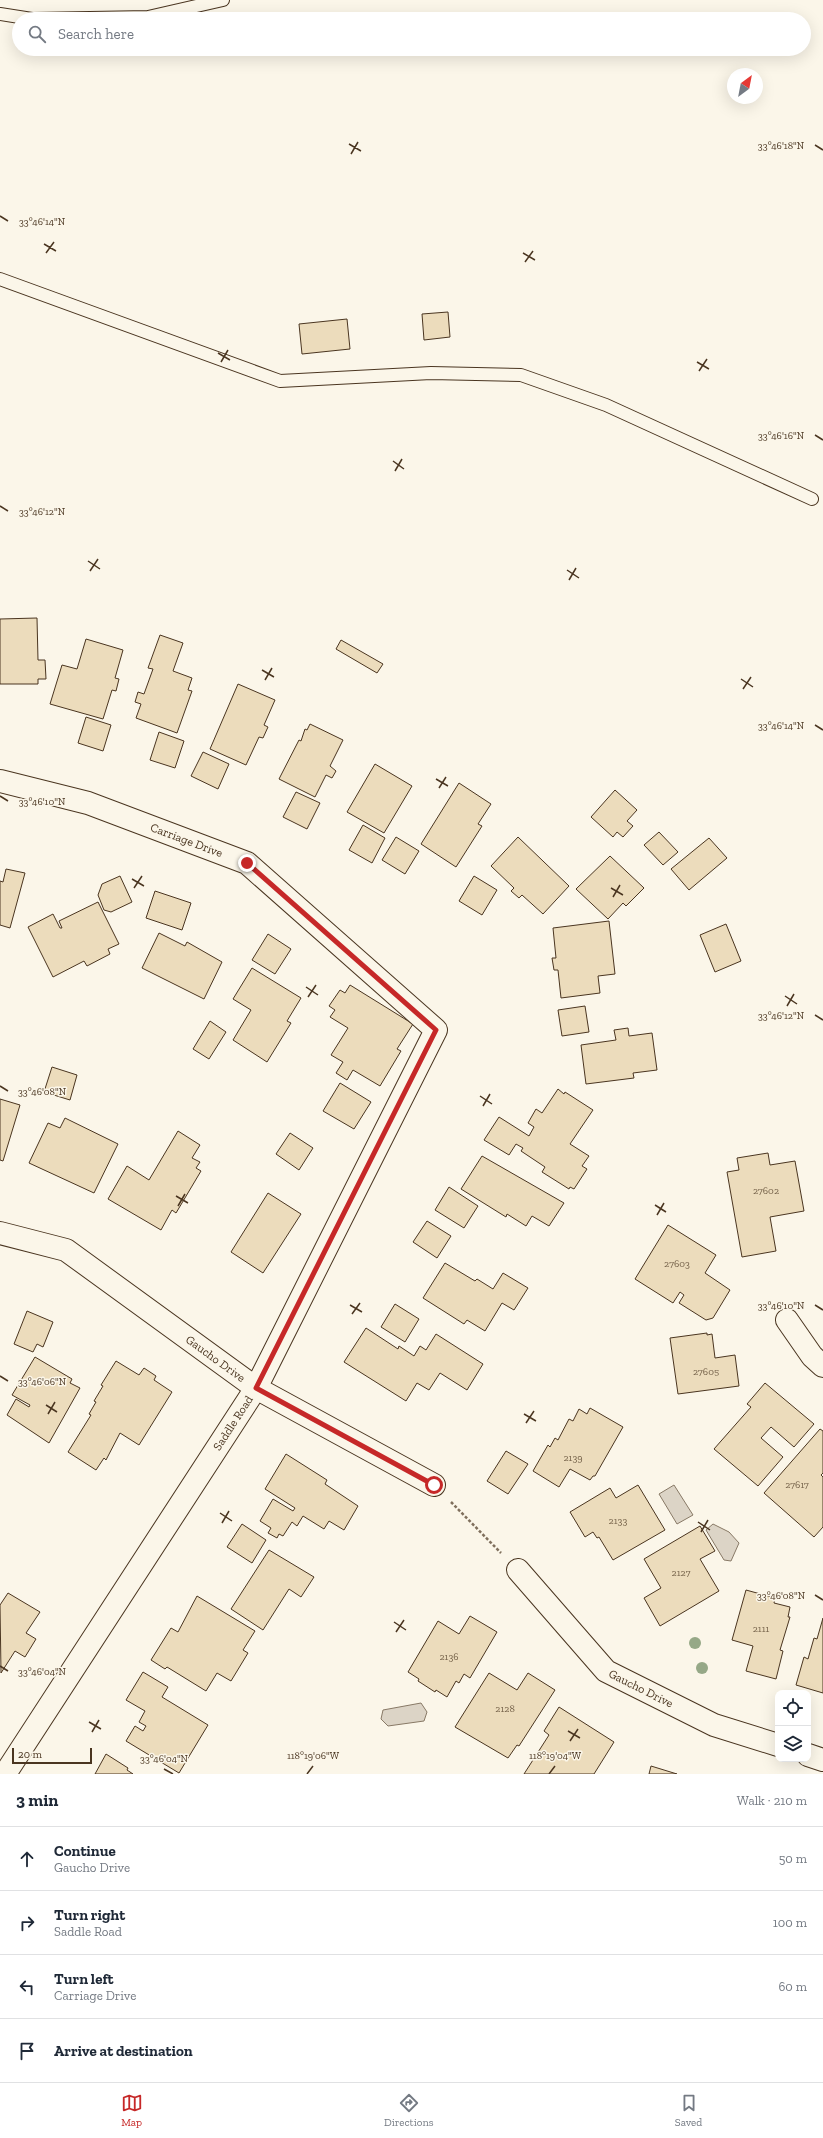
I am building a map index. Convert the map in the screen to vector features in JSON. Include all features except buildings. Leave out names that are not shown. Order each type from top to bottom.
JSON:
[{"type":"street","name":"Carriage Drive","points":[[0,781],[88,803],[247,863],[436,1030]]},
{"type":"street","name":"Saddle Road","points":[[5,1774],[256,1388],[436,1030]]},
{"type":"street","name":"Gaucho Drive","points":[[0,1233],[66,1250],[256,1388],[434,1485]]},
{"type":"street","points":[[788,1320],[812,1356],[823,1366]]},
{"type":"street","name":"Gaucho Drive","points":[[518,1570],[606,1671],[714,1725],[775,1744]]},
{"type":"street","points":[[811,1756],[823,1760]]},
{"type":"lane","points":[[170,12],[223,0]]},
{"type":"lane","points":[[0,14],[12,16]]},
{"type":"lane","points":[[0,279],[280,381],[431,373],[521,375],[606,405],[812,499]]},
{"type":"path","points":[[434,1485],[518,1570]]},
{"type":"shaded area","points":[[674,1485],[693,1515],[677,1524],[659,1494]]},
{"type":"shaded area","points":[[713,1524],[729,1532],[739,1543],[731,1561],[724,1560],[706,1530]]},
{"type":"shaded area","points":[[421,1703],[427,1712],[424,1721],[388,1726],[381,1719],[383,1710]]},
{"type":"route","points":[[247,863],[436,1030],[256,1388],[434,1485]]}]
